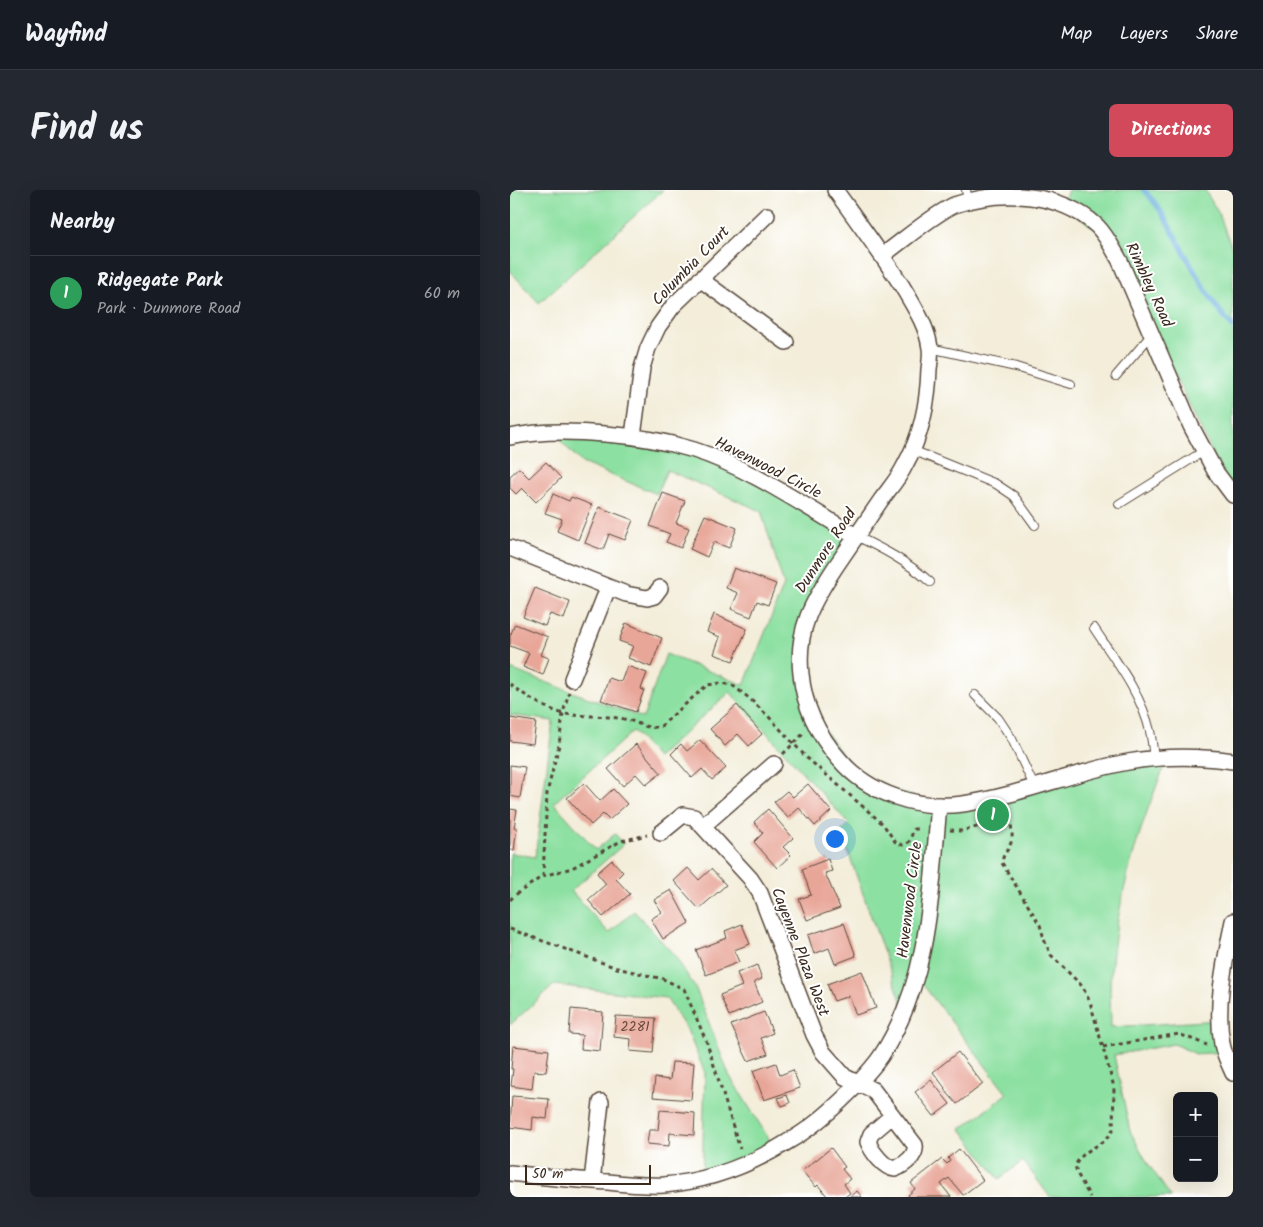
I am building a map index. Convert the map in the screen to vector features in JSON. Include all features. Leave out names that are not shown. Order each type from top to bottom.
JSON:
[{"type":"street","name":"Dunmore Road","points":[[835,190],[882,255],[919,314],[930,348],[929,381],[922,429],[905,467],[856,536],[811,605],[804,628],[801,650],[801,673],[809,710],[816,726],[830,748],[844,765],[861,779],[881,791],[908,801],[939,805],[964,804],[1126,762],[1205,757],[1233,761]]},
{"type":"street","name":"Rimbley Road","points":[[882,255],[967,195],[1008,191],[1025,193],[1054,200],[1080,214],[1097,226],[1110,242],[1152,333],[1191,426],[1215,471],[1233,495]]},
{"type":"street","name":"Columbia Court","points":[[633,436],[642,368],[648,348],[658,327],[673,306],[768,215]]},
{"type":"street","points":[[700,279],[786,342]]},
{"type":"street","name":"Havenwood Circle","points":[[510,437],[562,431],[633,436],[696,451],[756,478],[856,536]]},
{"type":"street","points":[[510,548],[608,588],[644,598],[654,596],[660,588]]},
{"type":"street","points":[[572,680],[608,588]]},
{"type":"street","points":[[704,826],[774,764]]},
{"type":"street","name":"Havenwood Circle","points":[[510,1174],[592,1181],[630,1191],[696,1180],[745,1165],[776,1150],[804,1132],[833,1109],[880,1058],[905,1012],[925,944],[939,805]]},
{"type":"street","name":"Cayenne Plaza West","points":[[661,832],[679,818],[686,815],[694,817],[750,878],[763,898],[820,1047],[845,1077],[873,1090],[892,1116]]},
{"type":"street","points":[[1233,921],[1225,962],[1221,998],[1222,1044],[1233,1073]]},
{"type":"street","points":[[592,1181],[601,1102]]},
{"type":"lane","points":[[1116,376],[1152,333]]},
{"type":"lane","points":[[930,348],[1016,367],[1070,384]]},
{"type":"lane","points":[[912,450],[996,484],[1014,496],[1035,525]]},
{"type":"lane","points":[[1119,504],[1204,452]]},
{"type":"lane","points":[[856,536],[898,557],[915,568],[930,582]]},
{"type":"lane","points":[[1094,628],[1126,676],[1142,708],[1150,731],[1154,759]]},
{"type":"lane","points":[[975,695],[998,718],[1012,739],[1034,786]]},
{"type":"path","points":[[543,876],[547,793],[560,746],[563,713],[572,680]]},
{"type":"path","points":[[774,764],[802,735],[816,726]]},
{"type":"path","points":[[1003,795],[1011,825],[1012,838],[1010,845],[1003,855],[1002,863],[1040,925],[1051,955],[1082,986],[1090,1002],[1114,1087],[1113,1129],[1106,1141],[1084,1152],[1075,1166],[1090,1197]]},
{"type":"path","points":[[510,900],[543,876],[572,868],[621,841],[661,832]]},
{"type":"path","points":[[510,929],[617,968],[663,979],[684,989],[707,1043],[745,1165]]},
{"type":"path","points":[[1103,1047],[1180,1034],[1205,1044],[1222,1044]]},
{"type":"green space","points":[[510,190],[663,190],[539,303],[510,271]]},
{"type":"green space","points":[[1068,190],[1205,190],[1219,214],[1233,251],[1233,495],[1110,242],[1063,203]]},
{"type":"green space","points":[[552,432],[696,451],[856,536],[804,628],[809,710],[861,779],[939,805],[1168,758],[1139,836],[1124,890],[1114,945],[1110,993],[1111,1027],[1220,1020],[1224,1052],[1196,1054],[1174,1044],[1114,1055],[1130,1131],[1147,1162],[1171,1197],[1050,1197],[1023,1161],[999,1179],[961,1129],[1007,1094],[917,977],[905,1012],[841,832],[849,824],[730,692],[657,758],[633,731],[554,803],[596,850],[615,834],[624,844],[571,891],[609,933],[634,911],[675,956],[696,989],[729,1075],[776,1150],[702,1178],[705,1073],[687,1030],[666,998],[554,985],[510,1025],[510,853],[535,857],[553,721],[510,715],[510,669],[643,718],[666,654],[744,685],[784,585],[761,511],[667,470],[657,494],[582,463]]},
{"type":"building","points":[[546,462],[561,478],[536,502],[522,488],[516,494],[510,488],[510,476],[519,468],[529,478]]},
{"type":"building","points":[[663,493],[685,501],[676,523],[689,528],[681,548],[666,542],[670,534],[650,526]]},
{"type":"building","points":[[553,494],[569,501],[571,497],[592,505],[578,540],[557,531],[562,519],[545,513]]},
{"type":"building","points":[[599,507],[633,520],[625,540],[609,534],[603,550],[585,543]]},
{"type":"building","points":[[705,515],[737,528],[729,548],[714,542],[707,557],[690,549]]},
{"type":"building","points":[[734,568],[776,584],[768,605],[757,601],[751,617],[731,609],[738,593],[726,588]]},
{"type":"building","points":[[535,588],[570,602],[564,619],[550,614],[545,626],[523,617]]},
{"type":"building","points":[[714,614],[747,629],[733,661],[714,654],[720,637],[707,632]]},
{"type":"building","points":[[626,623],[662,638],[651,667],[628,658],[633,646],[619,641]]},
{"type":"building","points":[[515,624],[548,637],[541,655],[549,658],[543,675],[523,667],[529,653],[510,646],[510,636]]},
{"type":"building","points":[[627,666],[647,673],[641,689],[644,690],[636,712],[601,700],[609,678],[621,682]]},
{"type":"building","points":[[737,705],[762,734],[749,746],[738,734],[725,746],[710,729]]},
{"type":"building","points":[[510,718],[536,722],[533,744],[510,741]]},
{"type":"building","points":[[700,740],[726,768],[712,780],[702,769],[692,778],[671,754],[681,744],[687,751]]},
{"type":"building","points":[[636,744],[661,773],[646,785],[636,774],[623,786],[608,769]]},
{"type":"building","points":[[510,765],[525,767],[520,798],[510,796]]},
{"type":"building","points":[[584,783],[600,801],[613,789],[627,804],[609,820],[603,814],[591,825],[567,798]]},
{"type":"building","points":[[808,784],[831,811],[815,826],[799,808],[788,818],[774,802],[787,791],[793,797]]},
{"type":"building","points":[[510,809],[517,810],[514,828],[517,828],[514,850],[510,850]]},
{"type":"building","points":[[768,809],[793,838],[783,847],[791,855],[777,868],[754,842],[763,833],[754,822]]},
{"type":"building","points":[[828,859],[832,871],[825,873],[840,908],[807,920],[799,899],[811,895],[802,869]]},
{"type":"building","points":[[612,860],[623,872],[616,879],[630,894],[603,917],[588,900],[606,884],[597,873]]},
{"type":"building","points":[[688,868],[699,880],[711,869],[726,885],[699,909],[674,881]]},
{"type":"building","points":[[671,890],[689,923],[663,939],[651,919],[662,912],[654,900]]},
{"type":"building","points":[[844,923],[856,956],[835,964],[829,948],[814,954],[808,935]]},
{"type":"building","points":[[742,924],[750,944],[734,950],[739,962],[706,975],[696,950],[727,938],[725,931]]},
{"type":"building","points":[[757,965],[762,979],[754,982],[762,1002],[729,1016],[720,995],[742,986],[737,973]]},
{"type":"building","points":[[862,971],[876,1008],[856,1015],[849,996],[834,1001],[827,984]]},
{"type":"building","points":[[571,1009],[603,1012],[600,1051],[581,1049],[582,1035],[569,1034]]},
{"type":"building","points":[[764,1012],[773,1033],[761,1038],[768,1054],[748,1061],[731,1025]]},
{"type":"building","points":[[616,1016],[656,1018],[653,1053],[630,1051],[631,1039],[614,1037]]},
{"type":"building","points":[[513,1046],[549,1050],[546,1072],[534,1071],[532,1089],[511,1086]]},
{"type":"building","points":[[958,1052],[983,1084],[957,1104],[933,1072]]},
{"type":"building","points":[[672,1062],[694,1063],[691,1100],[653,1097],[655,1078],[670,1080]]},
{"type":"building","points":[[776,1063],[780,1075],[793,1070],[800,1088],[764,1100],[753,1071]]},
{"type":"building","points":[[931,1080],[950,1104],[934,1116],[915,1092]]},
{"type":"building","points":[[787,1095],[790,1103],[782,1106],[778,1098]]},
{"type":"building","points":[[512,1096],[549,1099],[547,1119],[533,1117],[532,1130],[510,1127]]},
{"type":"building","points":[[660,1110],[695,1113],[694,1135],[670,1133],[669,1146],[647,1144],[649,1130],[658,1130]]},
{"type":"building","points":[[831,1148],[845,1167],[842,1169],[850,1179],[844,1184],[850,1193],[845,1197],[825,1197],[827,1196],[818,1185],[816,1187],[802,1171]]},
{"type":"building","points":[[959,1149],[983,1180],[963,1195],[949,1178],[941,1184],[951,1197],[910,1197],[908,1195],[915,1189],[911,1183],[942,1159],[947,1164],[950,1161],[948,1158]]},
{"type":"building","points":[[857,1191],[862,1197],[849,1197]]},
{"type":"waterway","points":[[1144,190],[1161,212],[1213,301],[1233,327]]},
{"type":"place","name":"Ridgegate Park","points":[[993,815]]}]
